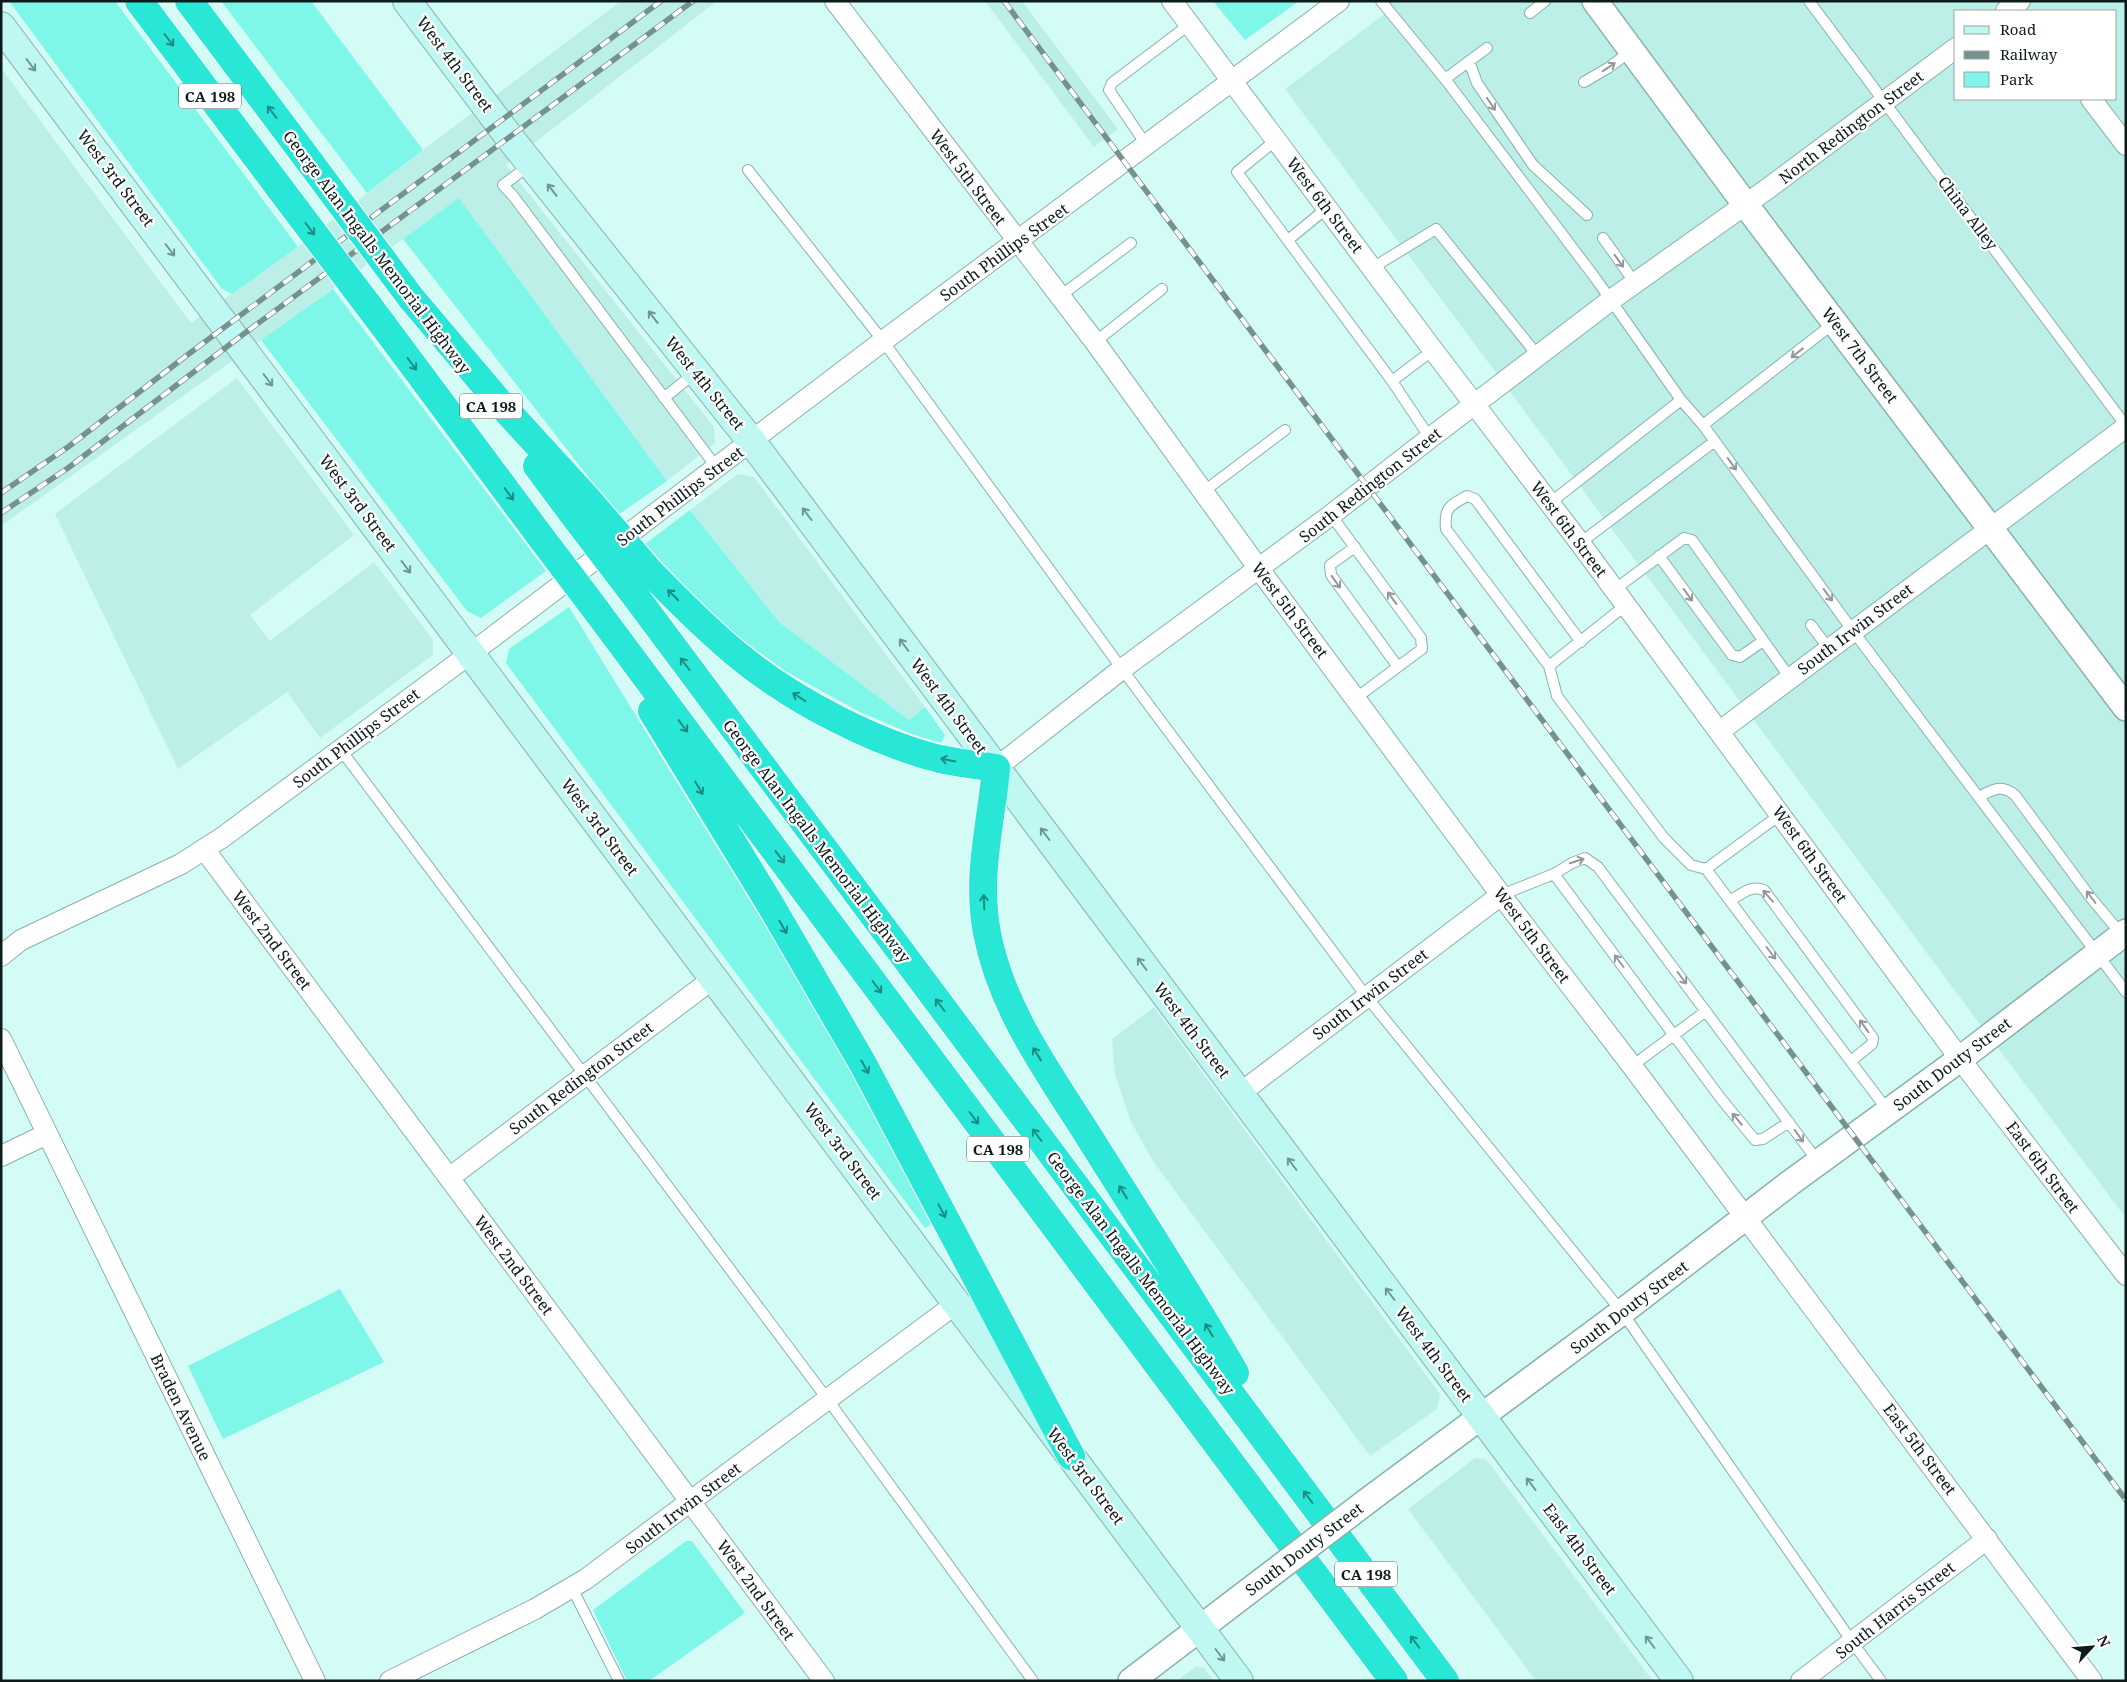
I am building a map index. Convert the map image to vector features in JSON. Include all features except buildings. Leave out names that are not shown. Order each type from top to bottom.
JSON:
[{"type":"highway","name":"CA 198","points":[[139,1],[599,614],[1394,1681]]},
{"type":"highway","name":"George Alan Ingalls Memorial Highway","points":[[189,1],[411,298],[581,508],[630,589],[1444,1681]]},
{"type":"highway","points":[[581,508],[744,661],[809,704],[914,752],[940,759],[996,768],[994,796],[985,842],[984,899],[990,949],[1006,996],[1030,1044],[1234,1372],[1287,1468]]},
{"type":"highway","points":[[599,614],[647,701],[770,904],[863,1064],[1071,1456]]},
{"type":"main road","name":"West 4th Street","points":[[407,1],[532,164],[752,442],[1482,1417]]},
{"type":"main road","name":"West 3rd Street","points":[[1,26],[1240,1681]]},
{"type":"main road","name":"East 4th Street","points":[[1482,1417],[1679,1681]]},
{"type":"street","name":"West 5th Street","points":[[836,1],[1017,242],[1095,342],[1259,569],[1501,895],[1746,1218]]},
{"type":"street","name":"West 6th Street","points":[[1172,1],[1580,543],[1960,1059]]},
{"type":"street","name":"South Phillips Street","points":[[1,956],[22,940],[181,864],[204,850],[470,654],[752,442],[883,340],[1147,146],[1339,1]]},
{"type":"street","name":"West 7th Street","points":[[1596,1],[1835,323],[2126,708]]},
{"type":"street","name":"North Redington Street","points":[[1746,204],[1954,49]]},
{"type":"street","points":[[2092,100],[2126,145]]},
{"type":"street","name":"South Redington Street","points":[[996,768],[1122,669],[1331,515],[1611,300],[1746,204]]},
{"type":"street","name":"South Irwin Street","points":[[1720,732],[2126,426]]},
{"type":"street","name":"West 2nd Street","points":[[204,850],[824,1681]]},
{"type":"street","name":"South Irwin Street","points":[[1239,1094],[1501,895]]},
{"type":"street","name":"South Douty Street","points":[[1131,1681],[1374,1496],[1960,1059],[2124,934]]},
{"type":"street","name":"South Redington Street","points":[[449,1178],[714,978]]},
{"type":"street","points":[[1,1039],[47,1134],[1,1156]]},
{"type":"street","name":"East 6th Street","points":[[1960,1059],[2126,1275]]},
{"type":"street","name":"Braden Avenue","points":[[47,1134],[315,1681]]},
{"type":"street","name":"East 5th Street","points":[[1746,1218],[2092,1681]]},
{"type":"street","name":"South Irwin Street","points":[[390,1681],[535,1609],[572,1588],[692,1502],[957,1303]]},
{"type":"street","name":"South Harris Street","points":[[1801,1681],[1987,1539]]},
{"type":"lane","points":[[1381,1],[1444,79],[1611,300],[1681,400],[1703,425],[1853,631],[2126,992]]},
{"type":"lane","points":[[1530,13],[1545,1]]},
{"type":"lane","name":"China Alley","points":[[1809,1],[2126,426]]},
{"type":"lane","points":[[1147,146],[1109,90],[1112,83],[1190,24]]},
{"type":"lane","points":[[1444,79],[1487,48]]},
{"type":"lane","points":[[1584,82],[1608,68],[1632,50]]},
{"type":"lane","points":[[1469,61],[1477,83],[1533,165],[1587,215]]},
{"type":"lane","points":[[1276,140],[1237,172],[1392,381],[1430,438]]},
{"type":"lane","points":[[532,164],[503,185],[717,468]]},
{"type":"lane","points":[[748,170],[883,340],[1122,669],[1366,996],[1622,1312],[1852,1643],[1881,1681]]},
{"type":"lane","points":[[1288,240],[1327,208]]},
{"type":"lane","points":[[1372,268],[1436,229],[1538,356]]},
{"type":"lane","points":[[1603,238],[1634,283]]},
{"type":"lane","points":[[1059,297],[1131,243]]},
{"type":"lane","points":[[1095,342],[1162,289]]},
{"type":"lane","points":[[1703,425],[1835,323]]},
{"type":"lane","points":[[1392,381],[1433,350]]},
{"type":"lane","points":[[664,398],[696,372]]},
{"type":"lane","points":[[1550,504],[1681,400]]},
{"type":"lane","points":[[1203,492],[1285,430]]},
{"type":"lane","points":[[1580,543],[1715,441]]},
{"type":"lane","points":[[1581,642],[1475,499],[1467,496],[1452,505],[1445,515],[1446,529],[1549,666],[1557,696],[1664,838],[1691,865],[1706,868],[1889,1112]]},
{"type":"lane","points":[[1331,515],[1421,638],[1422,650],[1356,698]]},
{"type":"lane","points":[[1614,590],[1684,538],[1692,540],[1790,678]]},
{"type":"lane","points":[[1355,547],[1330,566],[1331,575],[1398,667]]},
{"type":"lane","points":[[1659,556],[1732,655],[1740,657],[1763,641]]},
{"type":"lane","points":[[1549,666],[1626,606]]},
{"type":"lane","points":[[1811,625],[1829,649]]},
{"type":"lane","points":[[341,750],[583,1076],[828,1400],[1033,1681]]},
{"type":"lane","points":[[1979,797],[1996,788],[2008,788],[2016,796],[2091,898],[2124,934]]},
{"type":"lane","points":[[1706,868],[1781,814]]},
{"type":"lane","points":[[1501,895],[1554,874],[1572,863],[1585,858],[1598,866],[1819,1163]]},
{"type":"lane","points":[[1554,874],[1722,1100],[1755,1140],[1763,1139],[1789,1122]]},
{"type":"lane","points":[[1731,900],[1748,889],[1756,887],[1764,890],[1873,1038],[1872,1044],[1852,1061]]},
{"type":"lane","points":[[1632,1066],[1706,1011]]},
{"type":"lane","points":[[572,1588],[619,1681]]},
{"type":"shaded area","points":[[621,1],[717,1],[506,165],[714,427],[715,443],[667,481],[459,199],[1,526],[1,68],[191,323],[298,247]]},
{"type":"shaded area","points":[[985,1],[1022,1],[1118,129],[1094,147]]},
{"type":"shaded area","points":[[1386,1],[2126,1],[2126,1218],[1973,1015],[1285,89],[1391,9]]},
{"type":"shaded area","points":[[237,378],[354,535],[250,615],[270,641],[374,562],[433,640],[433,655],[320,738],[287,692],[178,769],[55,514]]},
{"type":"shaded area","points":[[738,474],[754,477],[925,707],[909,720],[779,622],[690,510]]},
{"type":"shaded area","points":[[1154,1007],[1440,1394],[1437,1409],[1370,1456],[1153,1161],[1131,1122],[1115,1074],[1112,1039]]},
{"type":"shaded area","points":[[1475,1458],[1486,1459],[1653,1681],[1536,1681],[1408,1509]]},
{"type":"shaded area","points":[[1196,1666],[1204,1668],[1214,1681],[1177,1681]]},
{"type":"green space","points":[[9,1],[115,1],[298,247],[232,294],[222,289]]},
{"type":"green space","points":[[221,1],[311,1],[423,150],[367,193]]},
{"type":"green space","points":[[1213,1],[1299,1],[1245,40]]},
{"type":"green space","points":[[459,198],[667,481],[618,515],[403,239]]},
{"type":"green space","points":[[333,289],[546,571],[481,618],[467,611],[261,340]]},
{"type":"green space","points":[[690,510],[779,622],[909,720],[925,707],[945,735],[941,743],[912,734],[860,712],[785,671],[721,624],[645,544]]},
{"type":"green space","points":[[569,607],[779,948],[849,1068],[933,1223],[925,1228],[506,663],[509,649]]},
{"type":"green space","points":[[340,1289],[384,1362],[223,1439],[188,1366]]},
{"type":"green space","points":[[686,1541],[692,1541],[745,1613],[649,1681],[627,1681],[593,1610]]},
{"type":"railway","points":[[1,493],[68,447],[186,356],[661,1]]},
{"type":"railway","points":[[1,513],[68,468],[237,339],[693,1]]},
{"type":"railway","points":[[1004,1],[2126,1500]]}]
